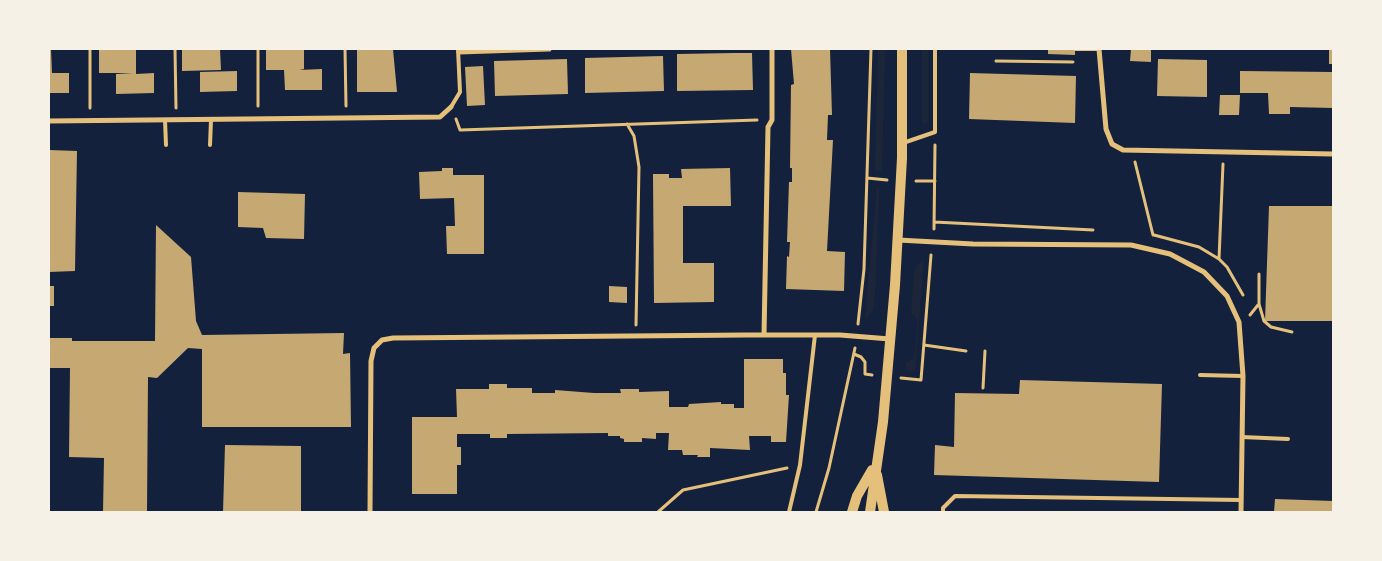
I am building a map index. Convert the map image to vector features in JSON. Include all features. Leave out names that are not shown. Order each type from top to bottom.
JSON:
[{"type":"main road","points":[[870,512],[875,464],[883,422],[897,240],[903,143],[902,49]]},
{"type":"main road","points":[[852,512],[857,496],[875,464]]},
{"type":"main road","points":[[875,464],[884,512]]},
{"type":"street","points":[[458,50],[549,49]]},
{"type":"street","points":[[764,335],[768,127],[772,120],[772,49]]},
{"type":"street","points":[[1099,49],[1106,129],[1112,144],[1123,150],[1333,154]]},
{"type":"street","points":[[49,121],[440,117],[451,107]]},
{"type":"street","points":[[897,240],[1131,246],[1170,254],[1190,262],[1218,284],[1233,308],[1239,322],[1243,376],[1241,512]]},
{"type":"street","points":[[370,512],[371,361],[374,348],[382,340],[764,335],[857,336],[890,339]]},
{"type":"lane","points":[[903,143],[935,132],[935,49]]},
{"type":"lane","points":[[1075,49],[1099,49]]},
{"type":"lane","points":[[451,107],[460,92],[458,50]]},
{"type":"lane","points":[[166,120],[166,145]]},
{"type":"lane","points":[[210,145],[211,120]]},
{"type":"lane","points":[[789,512],[800,465],[815,335]]},
{"type":"lane","points":[[1200,375],[1243,376]]},
{"type":"lane","points":[[1242,437],[1288,439]]},
{"type":"lane","points":[[943,512],[943,508],[955,496],[1241,500]]},
{"type":"path","points":[[90,49],[90,120]]},
{"type":"path","points":[[175,49],[176,120]]},
{"type":"path","points":[[258,49],[259,120]]},
{"type":"path","points":[[345,49],[347,118]]},
{"type":"path","points":[[857,336],[864,269],[871,49]]},
{"type":"path","points":[[996,61],[1100,62]]},
{"type":"path","points":[[451,107],[460,130],[772,120]]},
{"type":"path","points":[[627,124],[634,136],[640,167],[636,336]]},
{"type":"path","points":[[935,132],[933,242],[924,346],[966,351]]},
{"type":"path","points":[[1132,150],[1153,235]]},
{"type":"path","points":[[1220,259],[1224,151]]},
{"type":"path","points":[[934,222],[1104,230]]},
{"type":"path","points":[[1143,234],[1199,247],[1220,259],[1241,290],[1244,299]]},
{"type":"path","points":[[1259,274],[1259,304],[1264,321],[1271,327],[1292,332]]},
{"type":"path","points":[[1247,307],[1251,322]]},
{"type":"path","points":[[983,388],[984,351]]},
{"type":"path","points":[[816,512],[829,468],[854,354]]},
{"type":"path","points":[[658,512],[683,490],[800,465]]},
{"type":"shaded area","points":[[878,49],[885,49],[882,171],[875,171]]},
{"type":"shaded area","points":[[922,49],[928,49],[928,120],[925,125],[922,122]]},
{"type":"shaded area","points":[[877,188],[879,188],[875,294],[873,310],[865,319]]},
{"type":"shaded area","points":[[924,259],[915,371],[905,370],[906,363],[914,358],[918,319],[911,314],[914,275],[916,267]]},
{"type":"building","points":[[49,49],[51,49],[52,73],[69,73],[69,93],[49,93]]},
{"type":"building","points":[[99,49],[136,49],[136,74],[154,73],[154,93],[116,94],[116,74],[133,73],[99,73]]},
{"type":"building","points":[[182,49],[220,49],[221,70],[182,71]]},
{"type":"building","points":[[266,49],[304,49],[304,69],[299,70],[322,69],[322,90],[285,90],[284,70],[266,70]]},
{"type":"building","points":[[357,49],[393,49],[397,92],[357,92]]},
{"type":"building","points":[[791,49],[830,49],[832,115],[828,115],[827,140],[833,140],[827,251],[845,252],[844,291],[786,289],[787,256],[789,257],[790,242],[787,242],[789,182],[792,182],[792,168],[790,168],[791,85],[794,84]]},
{"type":"building","points":[[1048,49],[1075,49],[1075,55],[1048,54]]},
{"type":"building","points":[[1131,49],[1151,49],[1151,62],[1130,61]]},
{"type":"building","points":[[1329,49],[1333,49],[1333,64],[1329,64]]},
{"type":"building","points":[[752,53],[753,90],[677,91],[677,54]]},
{"type":"building","points":[[663,56],[664,91],[585,93],[585,58]]},
{"type":"building","points":[[567,59],[568,94],[495,96],[494,61]]},
{"type":"building","points":[[1158,59],[1207,60],[1207,97],[1157,96]]},
{"type":"building","points":[[483,66],[485,105],[467,106],[465,67]]},
{"type":"building","points":[[237,71],[237,91],[200,92],[200,72]]},
{"type":"building","points":[[1240,71],[1333,72],[1333,108],[1290,107],[1290,114],[1269,114],[1268,93],[1240,93]]},
{"type":"building","points":[[970,73],[1076,76],[1075,123],[969,119]]},
{"type":"building","points":[[1220,95],[1240,95],[1239,115],[1219,115]]},
{"type":"building","points":[[49,150],[77,151],[75,271],[49,272]]},
{"type":"building","points":[[442,168],[453,168],[453,175],[484,175],[484,254],[447,254],[446,226],[455,226],[454,198],[420,199],[419,172],[442,171]]},
{"type":"building","points":[[730,168],[731,206],[683,206],[683,263],[714,263],[714,302],[654,303],[653,174],[669,174],[669,178],[682,178],[681,169]]},
{"type":"building","points":[[238,192],[305,194],[304,239],[266,238],[263,228],[238,227]]},
{"type":"building","points":[[1269,206],[1333,206],[1333,321],[1265,321]]},
{"type":"building","points":[[156,225],[191,257],[196,321],[202,335],[344,333],[343,354],[350,353],[351,427],[202,427],[202,349],[188,348],[157,378],[148,377],[147,512],[103,512],[104,458],[69,457],[70,368],[49,368],[49,338],[72,338],[72,341],[155,341]]},
{"type":"building","points":[[49,286],[54,286],[54,306],[49,306]]},
{"type":"building","points":[[609,286],[627,287],[627,303],[609,302]]},
{"type":"building","points":[[744,359],[783,359],[783,373],[786,373],[786,395],[789,395],[786,442],[771,442],[771,436],[749,436],[750,450],[710,448],[710,457],[697,457],[698,455],[683,455],[682,450],[668,450],[669,433],[656,433],[656,439],[642,438],[642,442],[624,442],[624,439],[620,438],[620,436],[608,436],[608,433],[507,434],[507,438],[490,438],[490,434],[457,434],[457,447],[461,447],[461,465],[457,465],[457,494],[412,494],[412,417],[457,417],[456,389],[489,389],[489,384],[507,384],[507,388],[532,388],[532,393],[555,393],[555,390],[621,393],[620,389],[639,389],[639,392],[669,391],[669,407],[688,407],[689,404],[721,402],[721,404],[734,404],[734,408],[744,408]]},
{"type":"building","points":[[1020,380],[1162,384],[1159,482],[934,475],[935,445],[954,447],[955,393],[1019,394]]},
{"type":"building","points":[[225,445],[301,446],[301,512],[223,512]]},
{"type":"building","points":[[1275,499],[1333,501],[1333,512],[1274,512]]}]
